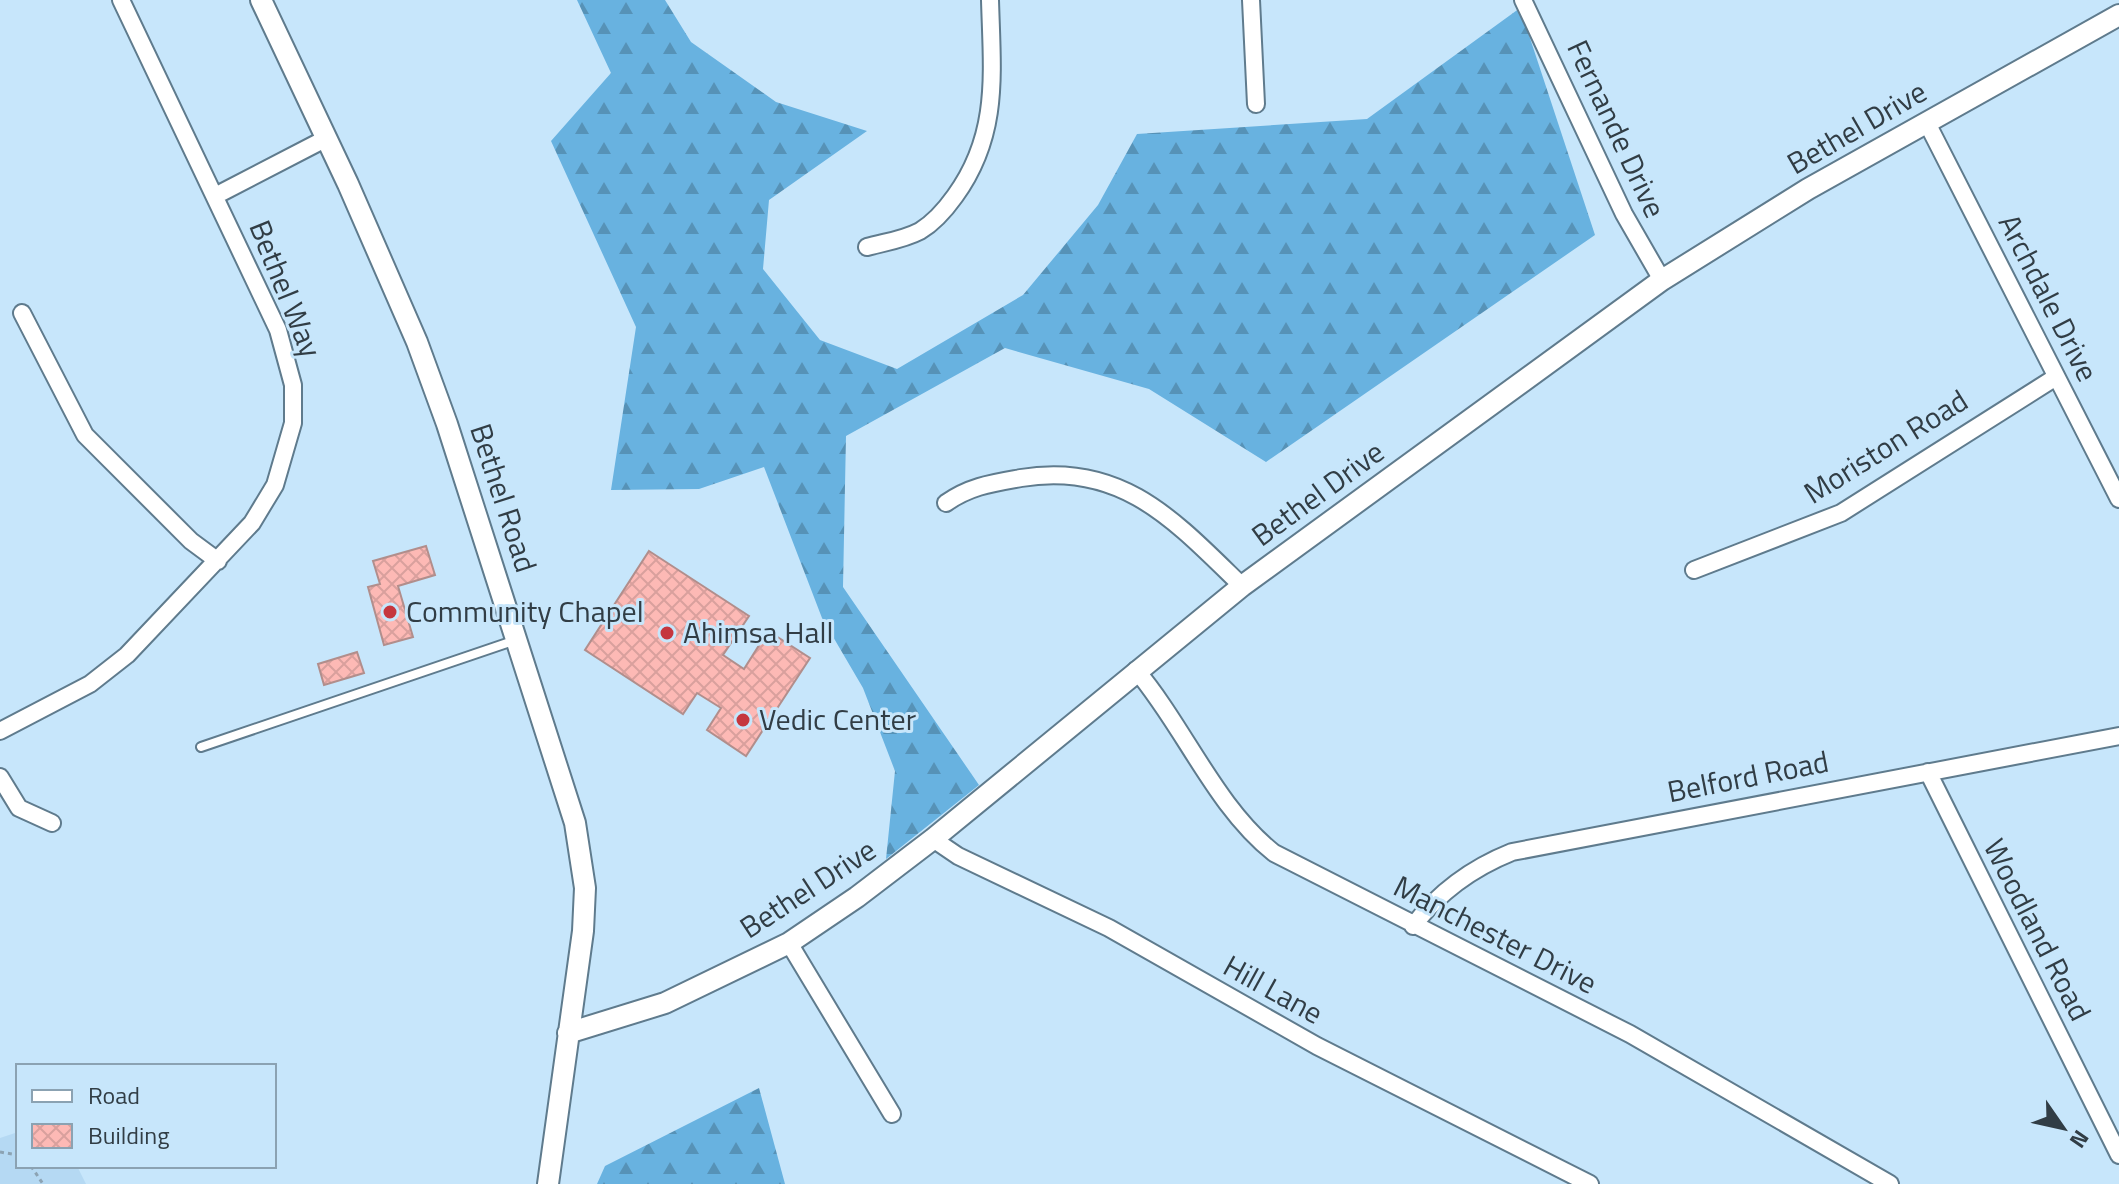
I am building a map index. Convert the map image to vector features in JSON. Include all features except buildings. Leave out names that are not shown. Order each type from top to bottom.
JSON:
[{"type":"street","name":"Bethel Way","points":[[0,731],[57,704],[115,665],[252,523],[275,485],[290,443],[294,400],[290,368],[278,330],[121,0]]},
{"type":"street","name":"Bethel Road","points":[[261,0],[393,282],[417,342],[517,640],[582,854],[583,931],[548,1184]]},
{"type":"street","points":[[867,247],[902,239],[937,219],[975,165],[982,150],[991,103],[990,0]]},
{"type":"street","points":[[1251,0],[1256,104]]},
{"type":"street","name":"Fernande Drive","points":[[1523,0],[1624,214],[1662,280]]},
{"type":"street","points":[[2115,0],[2119,7]]},
{"type":"street","name":"Bethel Drive","points":[[568,1033],[665,1003],[789,943],[933,839],[1242,586],[1662,280],[1808,189],[2119,15]]},
{"type":"street","name":"Archdale Drive","points":[[1927,123],[2119,499]]},
{"type":"street","points":[[215,196],[325,139]]},
{"type":"street","points":[[22,313],[85,435],[191,541],[218,561]]},
{"type":"street","name":"Moriston Road","points":[[1694,570],[1841,513],[2012,401],[2056,377]]},
{"type":"street","points":[[946,503],[981,484],[1045,474],[1091,477],[1130,492],[1160,510],[1242,586]]},
{"type":"street","name":"Manchester Drive","points":[[1136,670],[1159,697],[1239,818],[1259,841],[1289,862],[1630,1034],[1890,1184]]},
{"type":"street","name":"Belford Road","points":[[1413,926],[1435,897],[1478,868],[1512,852],[2119,736]]},
{"type":"street","name":"Woodland Road","points":[[1928,772],[2119,1155]]},
{"type":"street","points":[[0,777],[19,808],[52,823]]},
{"type":"street","name":"Hill Lane","points":[[933,839],[958,856],[1109,928],[1317,1046],[1590,1184]]},
{"type":"street","points":[[789,943],[892,1114]]},
{"type":"lane","points":[[201,747],[517,640]]},
{"type":"shaded area","points":[[16,1133],[16,1168],[78,1168],[86,1184],[0,1184],[0,1138]]},
{"type":"green space","points":[[577,0],[665,0],[691,42],[776,102],[867,131],[769,200],[763,269],[820,340],[897,369],[1023,295],[1098,205],[1137,134],[1367,119],[1520,8],[1595,235],[1266,462],[1149,389],[1005,348],[846,436],[843,587],[979,785],[886,859],[895,771],[863,688],[822,618],[764,467],[699,489],[611,490],[636,327],[551,141],[611,73]]},
{"type":"green space","points":[[759,1088],[785,1184],[597,1184],[605,1166]]},
{"type":"place","name":"Community Chapel","points":[[390,612]]},
{"type":"place","name":"Ahimsa Hall","points":[[667,633]]},
{"type":"place","name":"Vedic Center","points":[[743,720]]}]
